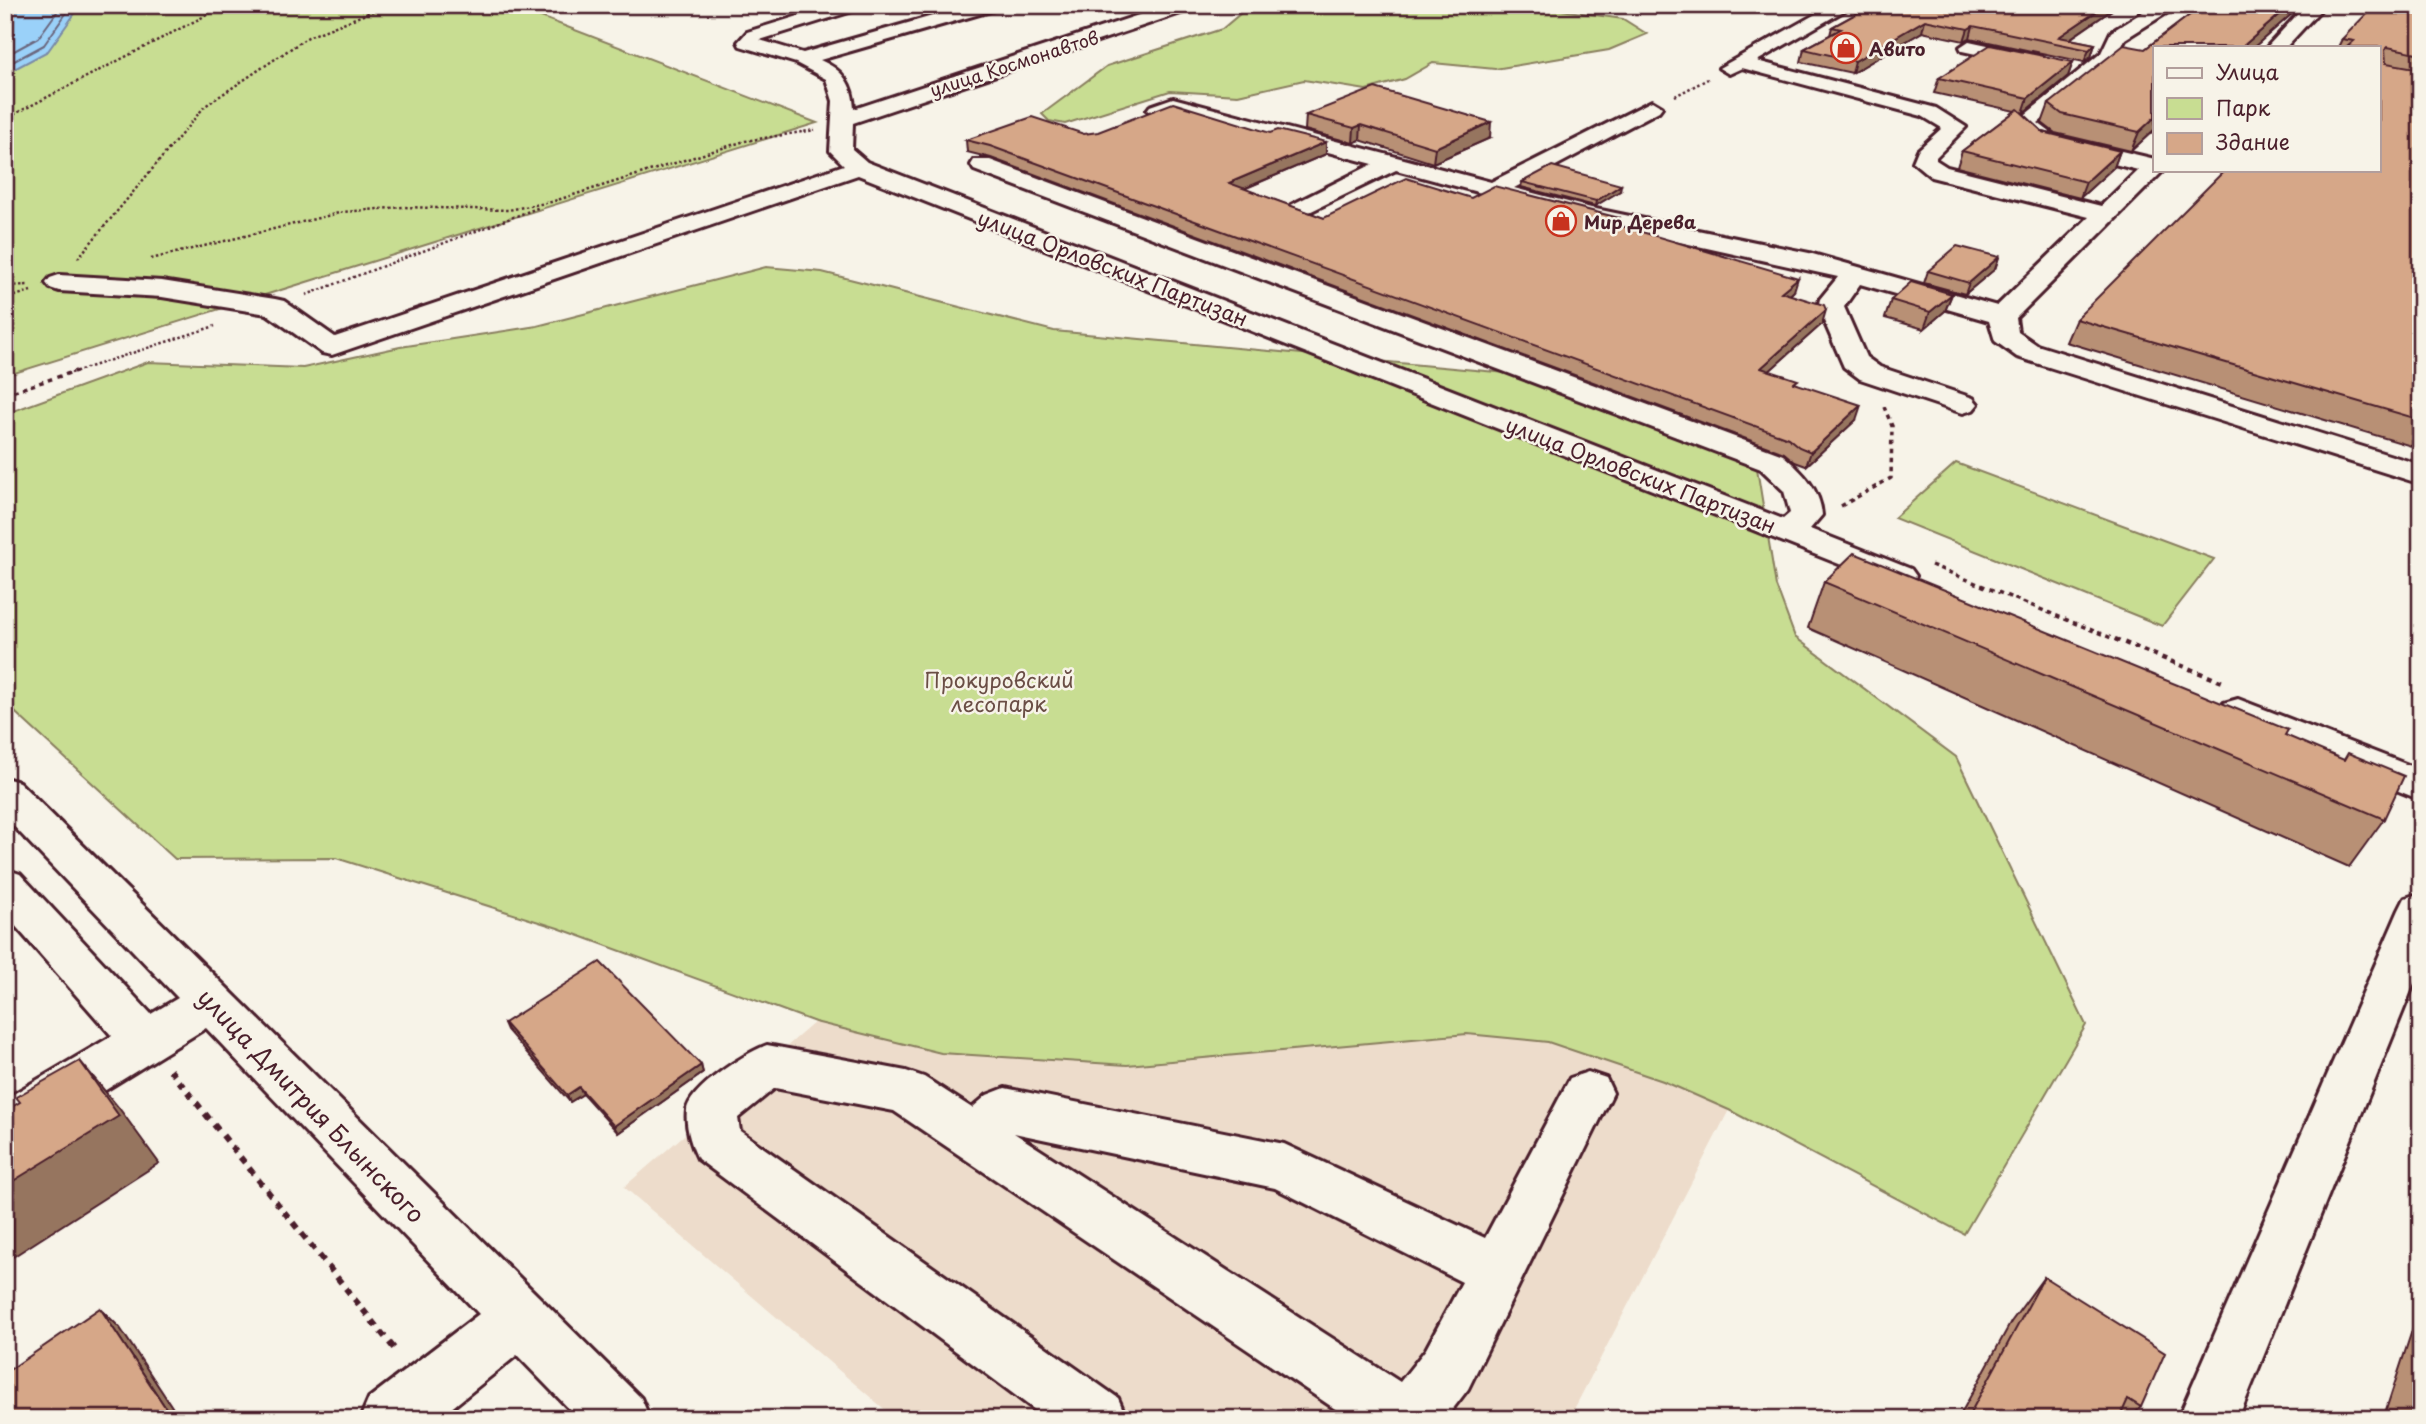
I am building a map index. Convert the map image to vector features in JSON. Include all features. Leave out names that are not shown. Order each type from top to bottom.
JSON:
[{"type":"street","points":[[59,283],[162,289],[275,307],[332,347],[859,167],[841,151],[843,97],[840,84],[832,74],[803,59],[750,44],[747,39],[853,5]]},
{"type":"street","points":[[803,59],[991,5]]},
{"type":"street","name":"улица Космонавтов","points":[[841,123],[1186,5]]},
{"type":"street","points":[[1734,65],[1845,5]]},
{"type":"street","points":[[2277,46],[2316,5]]},
{"type":"street","points":[[2153,166],[2046,140],[2025,123],[2109,56],[2117,36],[2162,8]]},
{"type":"street","points":[[1969,47],[2089,72]]},
{"type":"street","points":[[1734,65],[1928,112],[1955,127],[1926,155],[1924,162],[1939,172],[2106,214]]},
{"type":"street","points":[[1137,118],[1173,104],[1640,228],[1809,261],[2002,316]]},
{"type":"street","points":[[1492,190],[1652,107]]},
{"type":"street","points":[[1299,210],[1393,163]]},
{"type":"street","points":[[982,165],[1772,462],[1798,486],[1797,523]]},
{"type":"street","name":"улица Орловских Партизан","points":[[859,167],[1797,523],[1919,598]]},
{"type":"street","points":[[2002,316],[2153,168]]},
{"type":"street","points":[[1855,274],[1833,299],[1831,307],[1854,361],[1870,373],[1964,404]]},
{"type":"street","points":[[2002,316],[2005,335],[2027,351],[2421,475]]},
{"type":"street","points":[[2204,699],[2421,786]]},
{"type":"street","name":"улица Дмитрия Блынского","points":[[5,792],[620,1419]]},
{"type":"street","points":[[5,886],[146,1041]]},
{"type":"street","points":[[2208,1419],[2421,911]]},
{"type":"street","points":[[5,1125],[211,1002]]},
{"type":"street","points":[[1097,1419],[716,1143],[712,1110],[767,1066],[906,1092],[1406,1419],[1447,1369],[1588,1093]]},
{"type":"street","points":[[974,1137],[1005,1110],[1283,1167],[1497,1272]]},
{"type":"street","points":[[409,1404],[520,1317]]},
{"type":"path","points":[[5,119],[116,59],[226,5]]},
{"type":"path","points":[[5,299],[59,283],[205,106],[308,37],[388,5]]},
{"type":"path","points":[[1652,107],[1734,65]]},
{"type":"path","points":[[140,262],[342,212],[403,207],[508,210],[551,202],[745,141],[841,123]]},
{"type":"path","points":[[1797,523],[1847,505],[1891,478],[1892,426],[1870,373]]},
{"type":"path","points":[[146,1041],[409,1404]]},
{"type":"shaded area","points":[[815,1022],[941,1053],[1127,1065],[1467,1034],[1548,1042],[1663,1081],[1729,1110],[1569,1419],[896,1419],[624,1187]]},
{"type":"green space","points":[[5,5],[510,5],[817,123],[5,376]]},
{"type":"green space","points":[[1256,5],[1527,5],[1623,19],[1647,34],[1609,50],[1495,69],[1433,63],[1405,79],[1366,90],[1304,80],[1238,95],[1170,91],[1065,124],[1049,121],[1042,114],[1107,66],[1222,29],[1247,8]]},
{"type":"green space","name":"Прокуровский лесопарк","points":[[766,267],[822,272],[1054,331],[1507,373],[1756,462],[1776,586],[1795,637],[1956,757],[2086,1025],[1964,1234],[1729,1110],[1663,1081],[1548,1042],[1467,1034],[1127,1065],[941,1053],[815,1022],[558,928],[336,858],[175,859],[5,703],[5,414],[148,362],[303,368],[400,347],[537,326]]},
{"type":"green space","points":[[1956,463],[2214,559],[2162,626],[1894,518]]},
{"type":"water","points":[[5,5],[81,5],[48,51],[5,74]]},
{"type":"building","points":[[1872,5],[2106,5],[2059,37],[2095,44],[2089,50],[1973,26],[1968,29],[1925,20],[1855,61],[1804,49],[1841,29],[1832,27]]},
{"type":"building","points":[[2203,5],[2291,5],[2243,46],[2153,46],[2153,119],[2139,132],[2062,114],[2049,104],[2124,45],[2145,49]]},
{"type":"building","points":[[2375,5],[2421,5],[2421,54],[2388,47],[2385,50],[2386,63],[2421,69],[2421,420],[2076,319],[2223,172],[2380,172],[2380,46],[2348,46],[2354,41],[2342,39]]},
{"type":"building","points":[[1990,45],[2073,62],[2028,98],[1939,78]]},
{"type":"building","points":[[1375,88],[1491,122],[1435,148],[1361,125],[1354,128],[1306,115]]},
{"type":"building","points":[[1173,103],[1270,133],[1278,130],[1326,142],[1229,183],[1324,218],[1406,178],[1471,198],[1494,186],[1619,218],[1611,223],[1798,278],[1781,292],[1824,305],[1826,310],[1761,368],[1798,380],[1794,383],[1861,405],[1811,452],[1788,438],[990,146],[966,140],[1032,117],[1084,134],[1098,132]]},
{"type":"building","points":[[2018,109],[2043,132],[2120,151],[2086,182],[1962,151]]},
{"type":"building","points":[[1552,166],[1621,185],[1596,201],[1522,182]]},
{"type":"building","points":[[1957,246],[1999,257],[1969,283],[1928,271]]},
{"type":"building","points":[[1911,282],[1952,294],[1930,312],[1891,300]]},
{"type":"building","points":[[1854,553],[2288,730],[2285,735],[2344,760],[2348,753],[2404,776],[2384,819],[1824,582]]},
{"type":"building","points":[[600,962],[701,1065],[614,1126],[579,1087],[567,1095],[504,1023]]},
{"type":"building","points":[[80,1061],[119,1116],[5,1186],[5,1111],[20,1102],[16,1097]]},
{"type":"building","points":[[2044,1277],[2165,1353],[2141,1407],[2128,1399],[2119,1419],[1967,1419]]},
{"type":"building","points":[[100,1308],[173,1419],[5,1419],[5,1373]]},
{"type":"place","name":"Авито","points":[[1846,48]]},
{"type":"place","name":"Мир Дерева","points":[[1561,221]]}]
